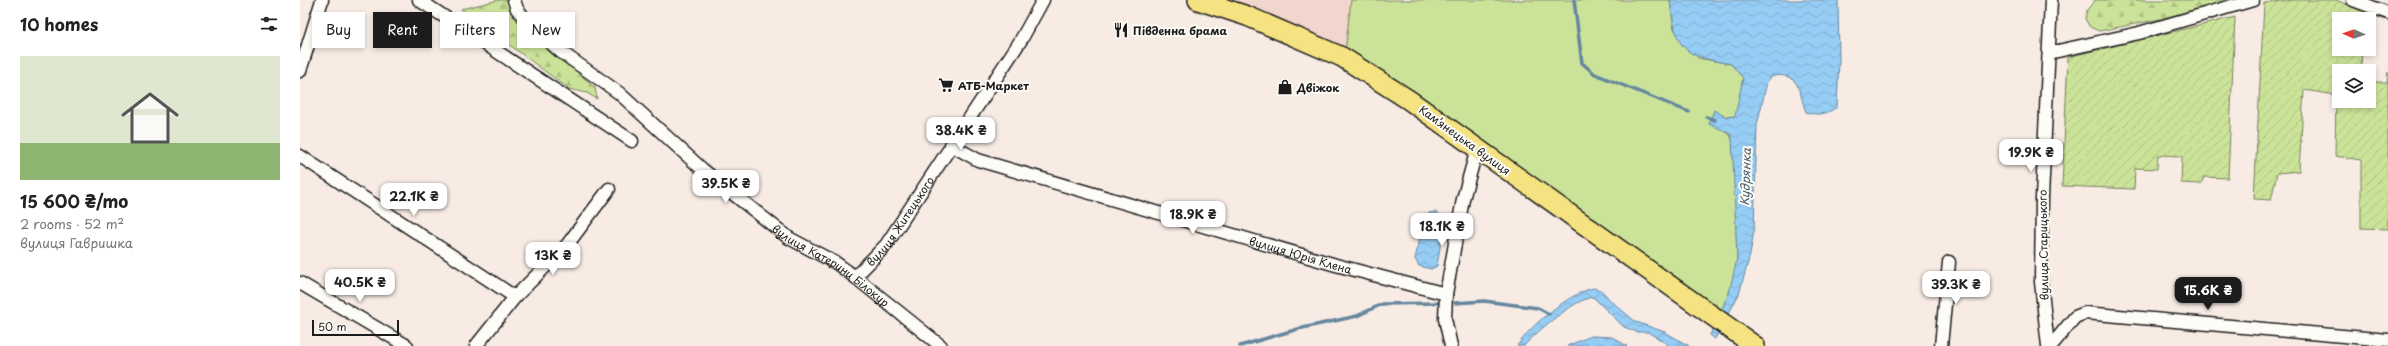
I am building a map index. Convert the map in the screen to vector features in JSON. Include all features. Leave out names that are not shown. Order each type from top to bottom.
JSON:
[{"type":"main road","name":"Камʼянецька вулиця","points":[[1198,0],[1247,16],[1342,57],[1409,100],[1755,346]]},
{"type":"street","points":[[300,71],[322,0]]},
{"type":"street","points":[[418,0],[632,141]]},
{"type":"street","name":"вулиця Катерини Білокур","points":[[514,0],[517,9],[536,31],[561,52],[619,93],[703,170],[789,238],[836,263],[855,277],[941,346]]},
{"type":"street","name":"вулиця Житецького","points":[[855,277],[886,245],[1021,40],[1043,0]]},
{"type":"street","name":"вулиця Старицького","points":[[2048,346],[2042,282],[2042,198],[2051,0]]},
{"type":"street","points":[[2049,53],[2139,33],[2253,0]]},
{"type":"street","points":[[2353,0],[2388,13]]},
{"type":"street","name":"вулиця Юрія Клена","points":[[951,145],[978,160],[1336,265],[1446,294]]},
{"type":"street","points":[[1451,346],[1445,319],[1446,294],[1463,199],[1477,149]]},
{"type":"street","points":[[300,156],[515,297]]},
{"type":"street","points":[[476,346],[515,297],[566,245],[608,189]]},
{"type":"street","points":[[1941,346],[1949,262]]},
{"type":"street","points":[[300,283],[343,306],[407,346]]},
{"type":"street","points":[[2051,346],[2075,317],[2085,313],[2388,340]]},
{"type":"shaded area","points":[[1216,0],[1351,0],[1345,52]]},
{"type":"green space","points":[[499,0],[510,0],[521,12],[517,12],[517,48],[553,48],[595,88],[597,99],[587,93],[569,89],[509,45],[509,12],[465,12],[461,9]]},
{"type":"green space","points":[[1351,0],[1670,0],[1674,29],[1698,58],[1731,64],[1743,78],[1737,112],[1735,116],[1726,117],[1721,130],[1731,137],[1734,148],[1737,259],[1734,281],[1720,314],[1345,52]]},
{"type":"green space","points":[[2095,0],[2229,0],[2160,19],[2099,31],[2090,27],[2085,19],[2087,10]]},
{"type":"green space","points":[[2293,0],[2336,0],[2365,12],[2332,12],[2332,56],[2362,56],[2361,64],[2332,64],[2332,94],[2304,90],[2299,171],[2277,173],[2271,200],[2254,199],[2264,3]]},
{"type":"green space","points":[[2235,17],[2228,178],[2204,177],[2201,184],[2181,183],[2182,156],[2158,155],[2157,169],[2135,168],[2134,189],[2062,186],[2068,57]]},
{"type":"green space","points":[[2388,72],[2388,229],[2361,228],[2361,160],[2335,156],[2336,108],[2376,108],[2376,82],[2387,82]]},
{"type":"water","name":"Кудрянка","points":[[1670,0],[1838,0],[1839,60],[1837,107],[1822,114],[1806,112],[1797,85],[1793,80],[1788,77],[1772,76],[1767,82],[1757,125],[1754,230],[1750,255],[1739,294],[1715,339],[1710,335],[1729,293],[1737,259],[1732,137],[1729,133],[1709,124],[1714,110],[1726,117],[1735,116],[1743,78],[1731,64],[1701,57],[1684,48],[1675,30]]},
{"type":"water","points":[[1435,212],[1442,216],[1444,222],[1437,266],[1431,269],[1419,266],[1415,259],[1423,224],[1429,213]]},
{"type":"water","points":[[1593,288],[1601,290],[1612,302],[1636,322],[1665,332],[1689,346],[1670,346],[1648,332],[1637,332],[1624,327],[1593,297],[1585,299],[1556,317],[1524,346],[1517,346],[1524,337],[1551,311],[1572,297]]},
{"type":"water","points":[[1591,336],[1612,337],[1627,346],[1567,346]]},
{"type":"waterway","points":[[1574,0],[1582,63],[1595,74],[1689,112]]},
{"type":"waterway","points":[[1706,117],[1715,120]]},
{"type":"waterway","points":[[1455,303],[1484,301],[1538,308],[1549,314]]},
{"type":"waterway","points":[[1240,346],[1298,329],[1357,316],[1382,304],[1439,303]]},
{"type":"place","name":"Південна брама","points":[[1121,30]]},
{"type":"place","name":"АТБ-Маркет","points":[[946,85]]},
{"type":"place","name":"Двіжок","points":[[1285,87]]}]
